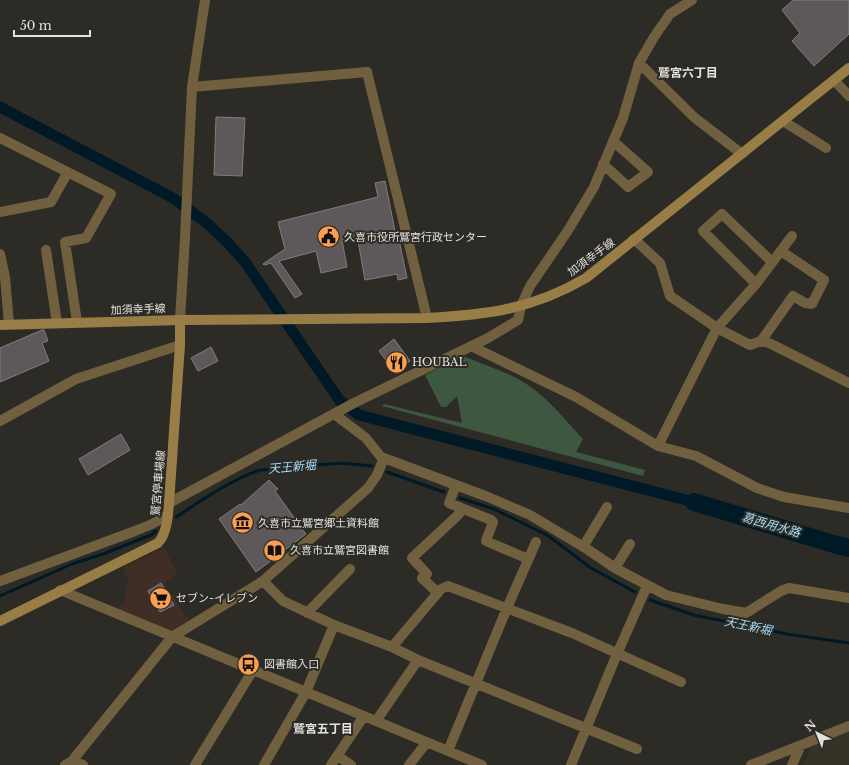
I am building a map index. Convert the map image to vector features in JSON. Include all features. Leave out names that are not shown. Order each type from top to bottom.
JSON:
[{"type":"main road","name":"加須幸手線","points":[[5,324],[180,320],[427,318],[496,312],[521,306],[540,300],[586,278],[849,68]]},
{"type":"main road","name":"鷲宮停車場線","points":[[0,621],[60,590],[158,543],[162,538],[168,515],[169,503],[180,345],[180,320]]},
{"type":"street","points":[[180,320],[192,87],[205,0]]},
{"type":"street","points":[[169,503],[338,412],[488,338],[518,320],[521,306],[530,286],[567,232],[594,187],[623,118],[639,63],[654,37],[670,14],[692,0]]},
{"type":"street","points":[[639,63],[695,118],[742,154]]},
{"type":"street","points":[[192,87],[367,72],[427,318]]},
{"type":"street","points":[[834,80],[849,96]]},
{"type":"street","points":[[783,121],[826,148]]},
{"type":"street","points":[[0,138],[111,194],[86,238],[65,242],[77,322]]},
{"type":"street","points":[[603,164],[628,187],[648,172],[613,141]]},
{"type":"street","points":[[0,212],[51,202],[68,172]]},
{"type":"street","points":[[756,284],[703,231],[722,214],[772,262]]},
{"type":"street","points":[[658,446],[717,328],[756,284],[792,236]]},
{"type":"street","points":[[634,239],[660,263],[670,296],[717,328],[750,345],[761,342],[769,343],[849,383]]},
{"type":"street","points":[[46,250],[57,323]]},
{"type":"street","points":[[761,342],[793,296],[805,303],[812,304],[824,280],[781,250]]},
{"type":"street","points":[[0,254],[4,277],[5,324]]},
{"type":"street","points":[[0,421],[76,379],[111,366],[180,345]]},
{"type":"street","points":[[471,346],[576,397],[658,446],[696,456],[757,488],[784,498],[849,508]]},
{"type":"street","points":[[338,412],[366,438],[381,457],[530,515],[615,568],[670,597],[740,613],[746,613],[781,591],[789,588],[849,598]]},
{"type":"street","points":[[68,763],[172,637],[263,581],[368,488],[377,475],[384,458]]},
{"type":"street","points":[[456,485],[448,504],[491,520],[493,522],[486,541],[528,558]]},
{"type":"street","points":[[583,547],[607,507]]},
{"type":"street","points":[[438,593],[422,578],[426,574],[412,558],[458,516],[463,509]]},
{"type":"street","points":[[0,581],[135,531],[168,515]]},
{"type":"street","points":[[448,751],[536,542]]},
{"type":"street","points":[[615,568],[630,544]]},
{"type":"street","points":[[307,613],[350,568]]},
{"type":"street","points":[[263,581],[284,601],[307,613],[392,647],[418,660],[638,749]]},
{"type":"street","points":[[392,647],[441,589],[448,586],[572,633],[681,682]]},
{"type":"street","points":[[572,765],[616,654],[647,586]]},
{"type":"street","points":[[60,590],[480,765]]},
{"type":"street","points":[[264,765],[306,692],[334,625]]},
{"type":"street","points":[[376,721],[418,660]]},
{"type":"street","points":[[195,765],[254,670]]},
{"type":"street","points":[[331,765],[364,716]]},
{"type":"street","points":[[752,765],[849,726]]},
{"type":"street","points":[[409,765],[427,742]]},
{"type":"street","points":[[792,765],[801,745]]},
{"type":"street","points":[[338,756],[351,765]]},
{"type":"street","points":[[68,763],[83,765]]},
{"type":"shaded area","points":[[164,548],[178,574],[164,583],[190,622],[173,633],[118,609],[124,602],[128,581],[123,568]]},
{"type":"shaded area","points":[[849,732],[849,765],[803,765],[812,746]]},
{"type":"green space","points":[[463,356],[512,376],[536,391],[557,410],[583,439],[576,452],[645,470],[643,476],[382,406],[384,404],[462,423],[457,396],[446,407],[441,407],[425,375]]},
{"type":"building","points":[[793,0],[849,0],[849,34],[814,66],[792,41],[800,33],[782,10]]},
{"type":"building","points":[[216,117],[245,118],[242,176],[214,175]]},
{"type":"building","points":[[385,181],[396,236],[398,235],[407,278],[398,280],[397,274],[365,280],[357,235],[342,240],[347,267],[321,273],[316,251],[279,261],[302,294],[295,298],[271,263],[263,264],[285,249],[278,222],[378,197],[375,183]]},
{"type":"building","points":[[44,330],[48,341],[42,343],[49,361],[0,382],[0,348]]},
{"type":"building","points":[[394,339],[410,361],[395,372],[379,351]]},
{"type":"building","points":[[211,347],[218,361],[198,371],[191,358]]},
{"type":"building","points":[[121,434],[130,450],[88,475],[79,459]]},
{"type":"building","points":[[269,480],[278,489],[275,491],[306,534],[256,572],[219,519],[240,504],[241,505]]},
{"type":"building","name":"セブン-イレブン","points":[[161,583],[174,605],[160,612],[148,591]]},
{"type":"waterway","points":[[0,107],[173,198],[208,224],[245,262],[340,401],[359,415],[694,502]]},
{"type":"waterway","name":"天王新堀","points":[[176,517],[206,497],[249,474],[260,470],[341,463],[372,466]]},
{"type":"waterway","name":"天王新堀","points":[[387,472],[444,492]]},
{"type":"waterway","name":"天王新堀","points":[[460,498],[494,509],[547,535],[591,568],[635,592]]},
{"type":"waterway","name":"葛西用水路","points":[[694,502],[849,548]]},
{"type":"waterway","name":"天王新堀","points":[[0,596],[72,564],[103,554],[151,535],[156,531]]},
{"type":"waterway","name":"天王新堀","points":[[650,600],[694,615],[787,634],[849,643]]},
{"type":"place","name":"久喜市役所鷲宮行政センター","points":[[328,237]]},
{"type":"place","name":"HOUBAL","points":[[397,362]]},
{"type":"place","name":"久喜市立鷲宮郷土資料館","points":[[243,523]]},
{"type":"place","name":"久喜市立鷲宮図書館","points":[[274,550]]},
{"type":"place","name":"セブン-イレブン","points":[[161,598]]},
{"type":"place","name":"図書館入口","points":[[249,664]]},
{"type":"district","name":"鷲宮六丁目","points":[[688,73]]},
{"type":"district","name":"鷲宮五丁目","points":[[323,729]]}]
